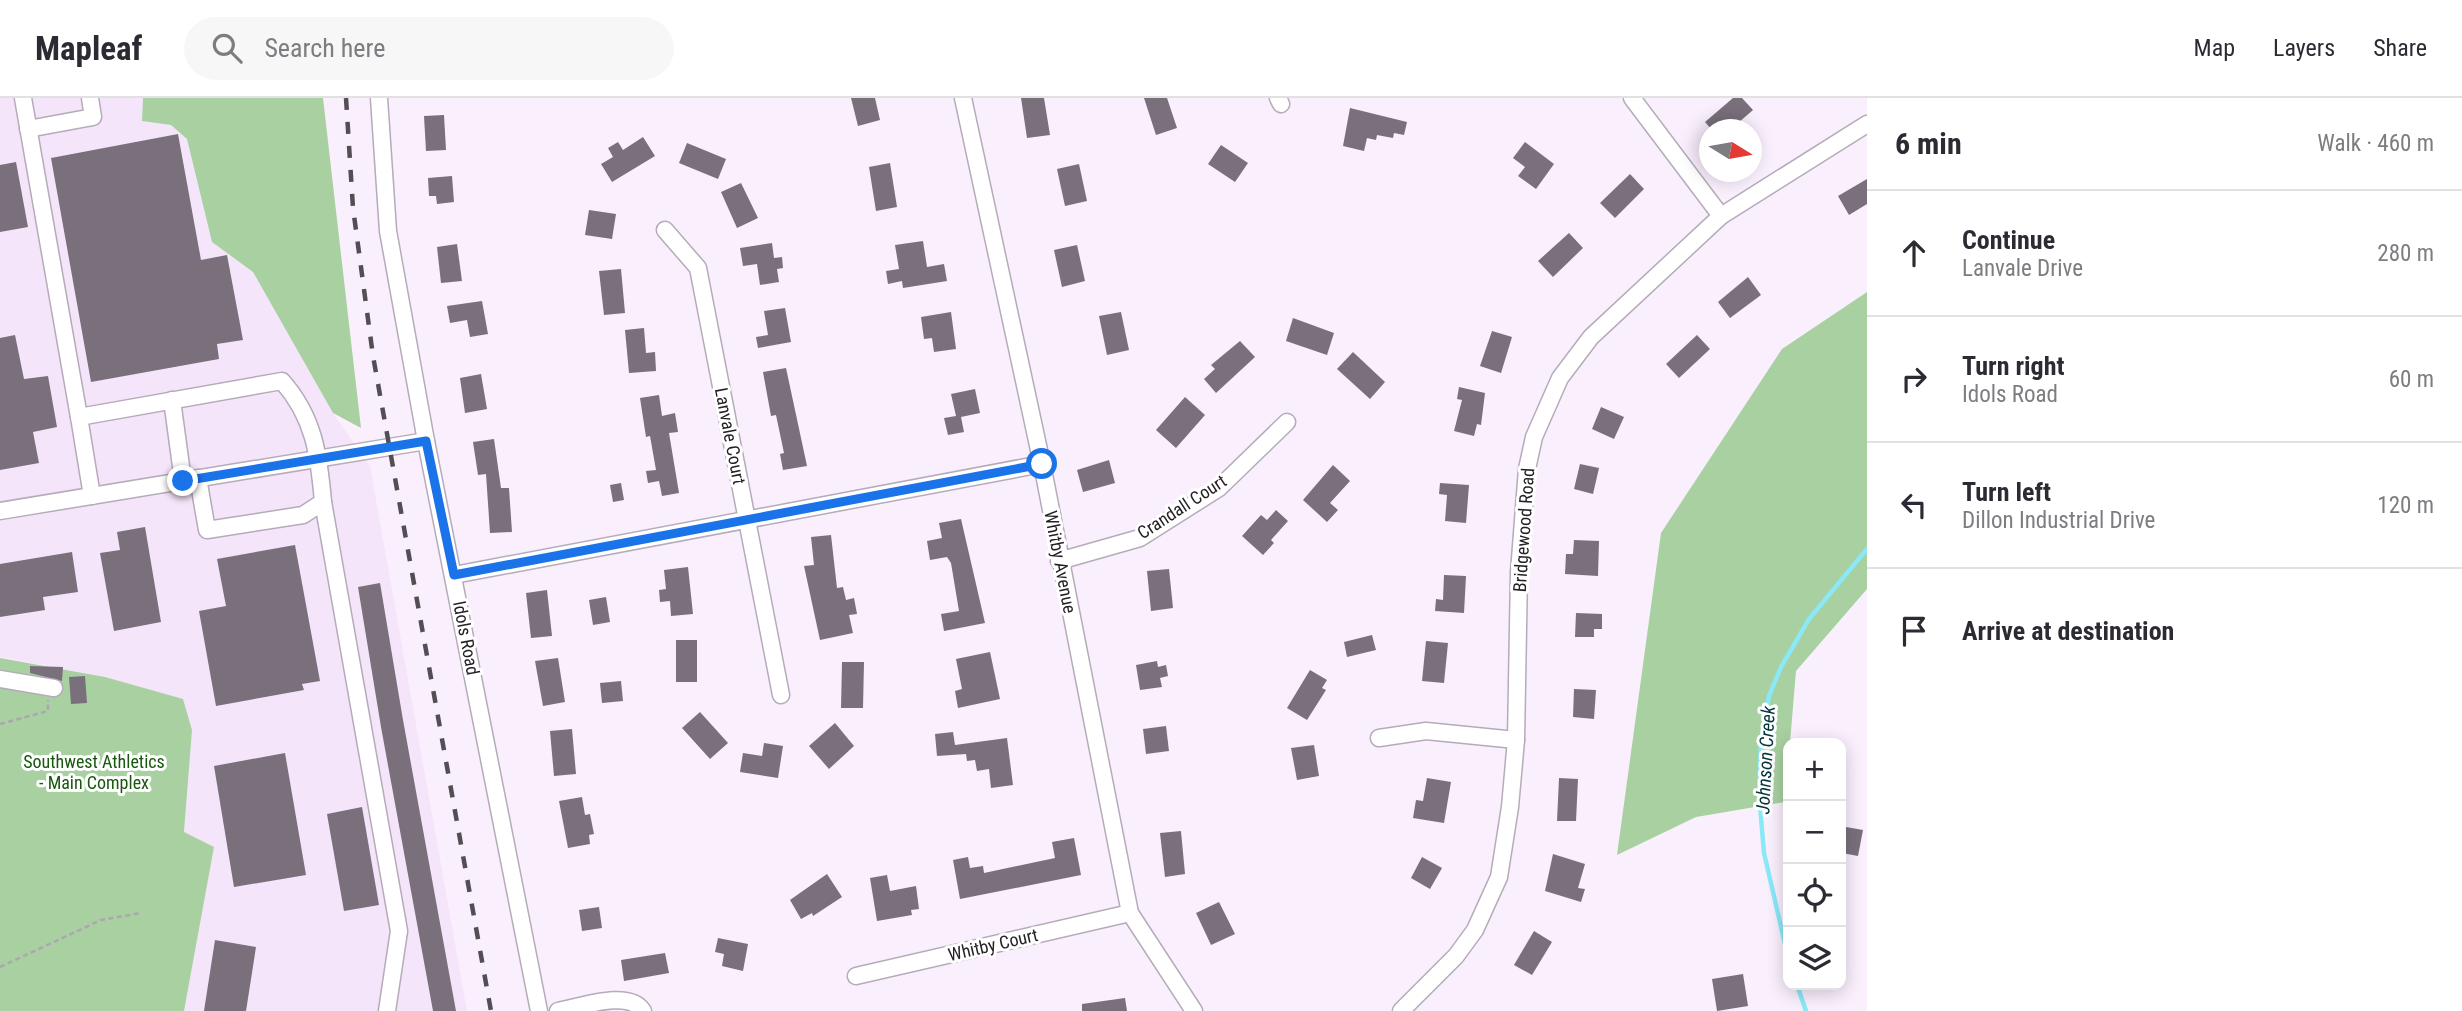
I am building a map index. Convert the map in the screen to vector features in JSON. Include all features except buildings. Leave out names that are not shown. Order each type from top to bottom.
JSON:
[{"type":"street","points":[[23,98],[92,496]]},
{"type":"street","points":[[28,129],[93,117],[90,98]]},
{"type":"street","name":"Idols Road","points":[[379,98],[388,231],[426,441],[539,1011]]},
{"type":"street","name":"Whitby Avenue","points":[[962,98],[1042,464],[1130,914],[1194,1011]]},
{"type":"street","points":[[1632,98],[1721,216]]},
{"type":"street","name":"Bridgewood Road","points":[[1401,1011],[1457,956],[1490,901],[1505,852],[1516,740],[1523,501],[1534,437],[1567,367],[1591,337],[1721,216],[1867,124]]},
{"type":"street","name":"Lanvale Court","points":[[665,230],[698,268],[780,695]]},
{"type":"street","points":[[79,417],[282,381],[293,395],[316,440],[323,502],[399,931],[387,1011]]},
{"type":"street","points":[[172,400],[191,480],[207,530],[303,515],[323,502]]},
{"type":"street","name":"Crandall Court","points":[[1059,561],[1139,538],[1219,488],[1287,422]]},
{"type":"street","points":[[0,511],[426,441]]},
{"type":"street","points":[[454,575],[1042,464]]},
{"type":"street","points":[[0,679],[50,687]]},
{"type":"street","points":[[1379,738],[1426,731],[1516,740]]},
{"type":"street","name":"Whitby Court","points":[[856,976],[1130,914]]},
{"type":"street","points":[[558,1011],[627,999],[639,1004],[643,1011]]},
{"type":"path","points":[[0,724],[48,711],[50,687]]},
{"type":"path","points":[[0,967],[101,920],[141,913]]},
{"type":"shaded area","points":[[0,98],[143,98],[142,121],[171,125],[187,139],[212,242],[253,272],[333,413],[370,466],[467,1011],[184,1011],[214,847],[184,833],[192,730],[183,700],[105,677],[0,657]]},
{"type":"green space","points":[[143,98],[323,98],[361,428],[333,413],[253,272],[212,242],[187,139],[171,125],[142,121]]},
{"type":"green space","points":[[1867,292],[1867,589],[1796,671],[1790,738],[1783,738],[1783,802],[1696,817],[1617,855],[1661,533],[1782,349]]},
{"type":"green space","name":"Southwest Athletics - Main Complex","points":[[0,658],[105,677],[183,699],[192,730],[184,832],[214,847],[184,1011],[0,1011]]},
{"type":"waterway","name":"Johnson Creek","points":[[1783,935],[1764,853],[1759,794],[1761,742],[1769,696],[1781,667],[1809,619],[1867,549]]},
{"type":"waterway","name":"Johnson Creek","points":[[1799,990],[1806,1011]]},
{"type":"railway","points":[[346,98],[353,208],[373,356],[491,1011]]},
{"type":"route","points":[[183,481],[426,441],[454,575],[1042,464]]}]
